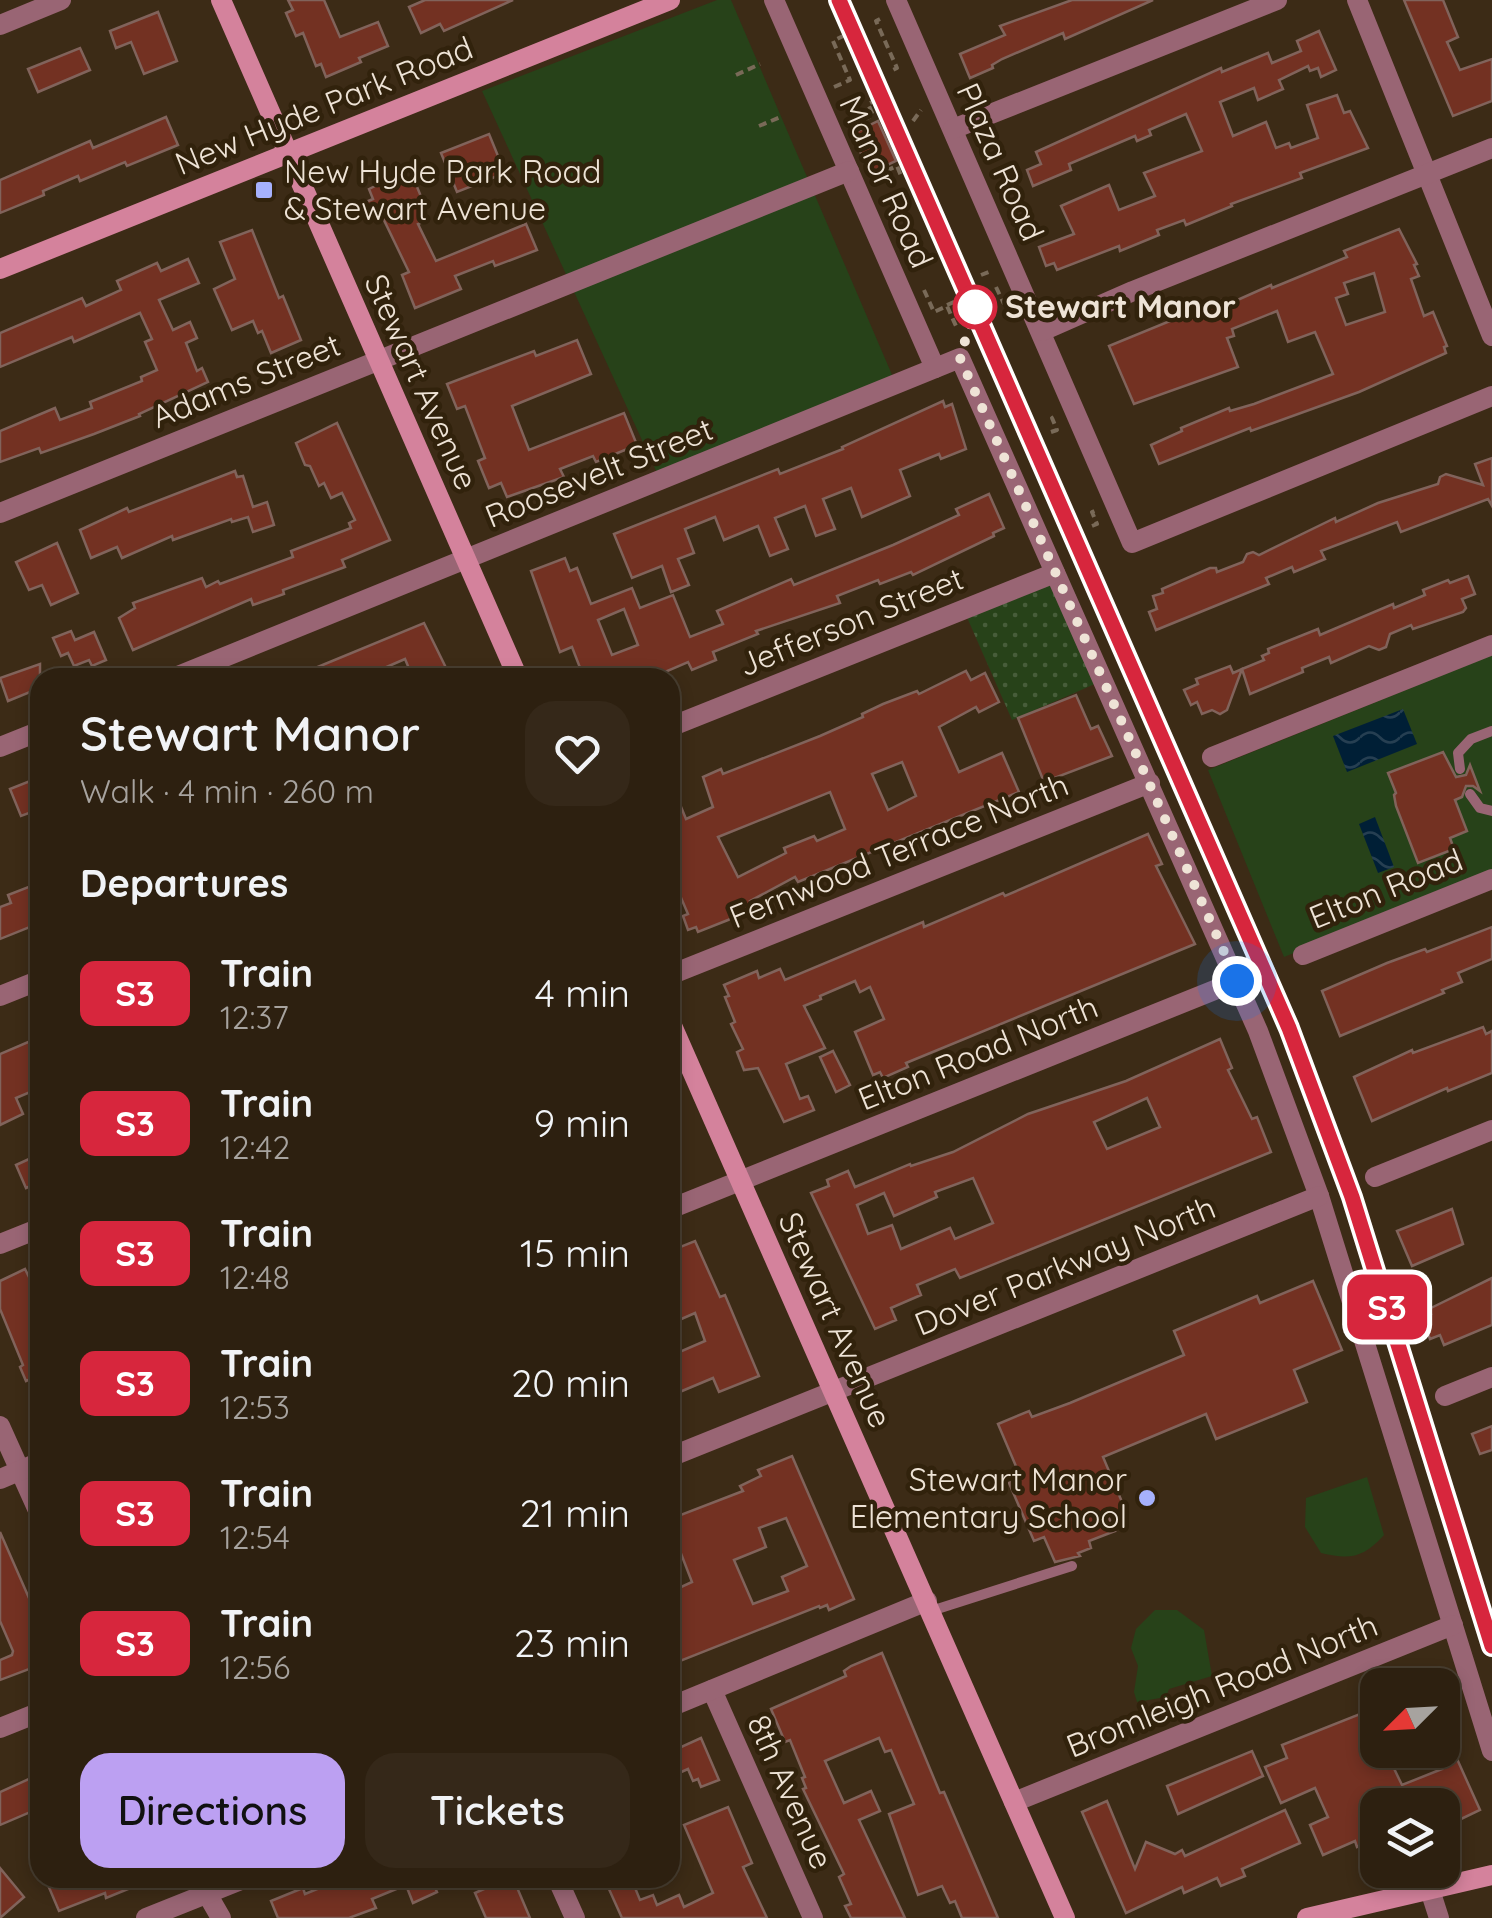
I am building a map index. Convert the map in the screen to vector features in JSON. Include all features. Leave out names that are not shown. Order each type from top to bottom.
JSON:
[{"type":"main road","name":"Stewart Avenue","points":[[221,0],[514,668]]},
{"type":"main road","name":"New Hyde Park Road","points":[[0,268],[670,0]]},
{"type":"main road","name":"Stewart Avenue","points":[[680,1044],[1065,1918]]},
{"type":"main road","points":[[1307,1918],[1492,1876]]},
{"type":"street","points":[[0,24],[61,0]]},
{"type":"street","name":"Manor Road","points":[[774,0],[935,368]]},
{"type":"street","name":"Plaza Road","points":[[896,0],[1132,543],[1492,396]]},
{"type":"street","points":[[953,129],[1277,0]]},
{"type":"street","points":[[1357,0],[1492,336]]},
{"type":"street","points":[[1042,331],[1492,148]]},
{"type":"street","name":"Adams Street","points":[[0,513],[848,172]]},
{"type":"street","points":[[935,368],[960,358],[1237,981],[1318,1196],[1492,1752]]},
{"type":"street","name":"Roosevelt Street","points":[[198,668],[935,368]]},
{"type":"street","name":"Jefferson Street","points":[[680,723],[1055,572]]},
{"type":"street","points":[[1212,758],[1492,645]]},
{"type":"street","points":[[0,747],[30,735]]},
{"type":"street","name":"Fernwood Terrace North","points":[[680,971],[1150,783]]},
{"type":"street","name":"Elton Road","points":[[1302,955],[1492,879]]},
{"type":"street","name":"Elton Road North","points":[[680,1205],[1237,981]]},
{"type":"street","points":[[0,996],[30,984]]},
{"type":"street","points":[[1375,1177],[1492,1130]]},
{"type":"street","name":"Dover Parkway North","points":[[680,1453],[1318,1196]]},
{"type":"street","points":[[0,1244],[30,1232]]},
{"type":"street","points":[[1445,1396],[1492,1378]]},
{"type":"street","points":[[0,1426],[30,1493]]},
{"type":"street","points":[[680,1703],[929,1606]]},
{"type":"street","name":"Bromleigh Road North","points":[[1014,1802],[1453,1625]]},
{"type":"street","name":"8th Avenue","points":[[712,1690],[813,1918]]},
{"type":"street","points":[[0,1728],[30,1716]]},
{"type":"street","points":[[146,1918],[198,1888]]},
{"type":"street","points":[[203,1888],[221,1918]]},
{"type":"street","points":[[562,1888],[575,1918]]},
{"type":"street","points":[[1430,1890],[1439,1918]]},
{"type":"lane","points":[[1460,769],[1458,753],[1464,744],[1492,731]]},
{"type":"lane","points":[[1470,794],[1480,808],[1492,811]]},
{"type":"lane","points":[[929,1606],[1072,1566]]},
{"type":"path","points":[[880,20],[876,22],[897,68],[891,70]]},
{"type":"path","points":[[834,87],[850,80],[832,41],[845,35]]},
{"type":"path","points":[[736,76],[760,64]]},
{"type":"path","points":[[851,126],[874,115],[868,104],[874,101]]},
{"type":"path","points":[[913,121],[922,112]]},
{"type":"path","points":[[759,126],[783,116]]},
{"type":"path","points":[[874,176],[896,166],[901,176],[906,173]]},
{"type":"path","points":[[981,275],[990,270]]},
{"type":"path","points":[[996,287],[1004,304]]},
{"type":"path","points":[[934,312],[961,299]]},
{"type":"path","points":[[947,306],[956,326]]},
{"type":"path","points":[[1051,432],[1056,430],[1052,418]]},
{"type":"path","points":[[1092,512],[1097,524],[1092,526]]},
{"type":"green space","points":[[717,0],[731,0],[893,377],[658,475],[482,91]]},
{"type":"green space","points":[[1066,573],[1111,677],[1012,720],[966,615]]},
{"type":"green space","points":[[1492,655],[1492,873],[1284,957],[1208,770]]},
{"type":"green space","points":[[1367,1477],[1384,1535],[1356,1555],[1321,1553],[1305,1527],[1306,1498]]},
{"type":"green space","points":[[1155,1610],[1177,1610],[1204,1630],[1212,1676],[1169,1689],[1166,1697],[1137,1702],[1134,1692],[1138,1666],[1131,1648],[1136,1629]]},
{"type":"water","points":[[1403,709],[1417,744],[1347,772],[1333,736]]},
{"type":"water","points":[[1375,817],[1394,867],[1378,873],[1359,824]]},
{"type":"building","points":[[288,0],[324,0],[340,37],[378,22],[388,46],[326,77],[321,64],[316,66],[303,33],[296,36],[286,13],[293,10]]},
{"type":"building","points":[[425,0],[513,0],[444,31],[440,24],[421,33],[409,7]]},
{"type":"building","points":[[1072,0],[1153,0],[1065,39],[1063,33],[1002,59],[993,68],[970,78],[960,54],[1005,35],[1000,26]]},
{"type":"building","points":[[1404,0],[1443,0],[1458,37],[1447,42],[1460,70],[1492,59],[1492,101],[1453,116]]},
{"type":"building","points":[[158,12],[177,61],[144,74],[131,42],[116,48],[110,31]]},
{"type":"building","points":[[1319,31],[1336,70],[1321,77],[1318,68],[1310,71],[1308,66],[1279,80],[1283,89],[1258,100],[1254,88],[1220,102],[1233,136],[1266,122],[1276,148],[1289,143],[1291,148],[1318,138],[1307,105],[1337,95],[1344,113],[1350,111],[1368,148],[1300,173],[1302,178],[1186,225],[1184,220],[1157,230],[1159,235],[1120,251],[1119,246],[1057,270],[1054,263],[1046,266],[1039,247],[1074,234],[1061,206],[1109,185],[1119,210],[1155,196],[1144,173],[1202,151],[1186,114],[1149,130],[1151,135],[1137,141],[1135,136],[1069,164],[1071,170],[1033,186],[1027,170],[1041,164],[1036,152],[1221,68],[1222,72],[1268,53],[1272,63],[1301,51],[1297,41]]},
{"type":"building","points":[[80,48],[90,70],[38,92],[28,69]]},
{"type":"building","points":[[166,117],[178,145],[80,181],[78,176],[0,213],[0,180],[90,141],[93,148]]},
{"type":"building","points":[[878,121],[896,161],[870,173],[852,134]]},
{"type":"building","points":[[489,134],[505,173],[457,192],[441,153]]},
{"type":"building","points":[[402,173],[407,185],[415,182],[422,199],[418,201],[427,220],[418,224],[436,261],[526,224],[537,250],[455,276],[461,289],[415,308],[402,275],[409,272],[381,214],[373,218],[366,202],[373,199],[369,189]]},
{"type":"building","points":[[1399,229],[1417,264],[1414,265],[1419,276],[1411,279],[1424,316],[1433,312],[1447,346],[1446,353],[1359,392],[1251,431],[1250,428],[1159,464],[1151,445],[1182,431],[1181,428],[1333,374],[1315,332],[1288,342],[1277,311],[1232,329],[1234,336],[1227,338],[1238,367],[1134,404],[1109,346],[1221,300],[1224,306],[1271,285],[1272,288],[1347,257],[1344,251]],"holes":[[[1374,273],[1385,312],[1346,325],[1336,298],[1348,294],[1344,283]]]},
{"type":"building","points":[[252,230],[279,298],[283,296],[301,340],[271,353],[253,321],[232,330],[214,289],[235,279],[220,242]]},
{"type":"building","points":[[188,259],[199,283],[159,300],[173,330],[190,322],[197,338],[186,343],[197,371],[202,368],[208,382],[94,434],[41,453],[39,448],[0,462],[0,431],[55,408],[60,420],[92,408],[90,402],[142,381],[141,377],[157,370],[145,342],[152,339],[140,313],[74,342],[72,337],[0,367],[0,333],[82,298],[86,306],[121,290],[117,281],[157,263],[161,271]]},
{"type":"building","points":[[577,340],[591,374],[512,406],[529,450],[624,413],[637,445],[596,462],[593,456],[560,469],[564,477],[507,497],[501,483],[489,488],[478,461],[485,458],[465,406],[457,409],[447,384],[534,351],[536,356]]},
{"type":"building","points":[[943,401],[945,407],[952,404],[966,449],[941,459],[939,454],[900,470],[910,496],[862,517],[851,488],[823,499],[835,529],[816,536],[805,506],[775,518],[788,549],[770,556],[758,526],[724,540],[715,517],[685,529],[694,553],[678,559],[689,585],[671,592],[662,566],[632,578],[614,534],[778,469],[780,474],[843,449]]},
{"type":"building","points":[[337,423],[390,540],[342,560],[345,567],[283,590],[284,594],[253,605],[251,599],[133,650],[119,618],[135,608],[133,603],[202,578],[206,587],[218,581],[220,584],[293,557],[291,551],[351,528],[349,523],[355,520],[342,493],[331,498],[324,483],[319,486],[296,443]]},
{"type":"building","points":[[1492,458],[1492,506],[1488,499],[1401,532],[1397,522],[1321,551],[1325,559],[1294,572],[1292,567],[1266,578],[1269,584],[1156,630],[1149,612],[1157,609],[1153,596],[1163,593],[1162,589],[1210,568],[1217,572],[1243,562],[1247,554],[1259,555],[1335,518],[1336,522],[1378,503],[1438,484],[1446,474],[1483,485],[1475,464]]},
{"type":"building","points":[[235,471],[237,477],[243,476],[253,507],[267,502],[274,525],[253,532],[248,517],[232,522],[231,519],[173,540],[172,536],[122,558],[117,547],[91,558],[80,530],[127,508],[129,512]]},
{"type":"building","points":[[989,494],[1004,528],[913,575],[911,572],[880,584],[878,580],[837,596],[840,603],[756,631],[758,634],[713,652],[716,660],[692,670],[688,662],[674,668],[580,668],[572,647],[560,652],[531,571],[565,558],[570,571],[577,568],[591,604],[632,588],[640,608],[673,595],[690,637],[723,624],[717,611],[791,579],[794,585],[959,515],[956,509]],"holes":[[[624,609],[638,645],[612,655],[598,620]]]},
{"type":"building","points":[[57,543],[78,593],[51,605],[42,585],[29,590],[16,562]]},
{"type":"building","points":[[1468,576],[1475,594],[1462,599],[1466,608],[1463,612],[1413,629],[1411,625],[1390,634],[1386,647],[1379,650],[1369,646],[1331,663],[1329,657],[1250,694],[1242,669],[1264,660],[1262,656],[1269,653],[1268,649],[1318,629],[1320,635],[1393,604],[1394,608],[1425,595],[1423,590]]},
{"type":"building","points":[[424,623],[446,668],[409,668],[405,659],[384,668],[315,668]]},
{"type":"building","points":[[71,631],[75,640],[94,632],[106,660],[92,666],[89,660],[74,666],[68,653],[61,656],[53,638]]},
{"type":"building","points":[[40,664],[40,668],[30,668],[30,692],[8,701],[0,678]]},
{"type":"building","points":[[1230,666],[1233,673],[1242,669],[1227,710],[1202,714],[1197,702],[1191,705],[1184,690],[1198,684],[1196,679]]},
{"type":"building","points":[[966,671],[971,680],[985,673],[999,702],[979,712],[976,707],[939,727],[959,772],[1002,753],[1019,792],[798,882],[795,877],[750,901],[753,908],[698,932],[696,927],[688,930],[683,916],[688,914],[680,895],[680,804],[686,819],[713,807],[703,777],[721,769],[723,774],[820,736],[917,691],[919,694]],"holes":[[[902,762],[916,796],[888,810],[872,774]],[[830,792],[845,829],[817,841],[814,836],[784,848],[786,853],[738,877],[718,837]]]},
{"type":"building","points":[[1076,695],[1091,729],[1098,726],[1112,756],[1044,782],[1018,718]]},
{"type":"building","points":[[1443,752],[1456,777],[1466,775],[1470,765],[1480,791],[1466,786],[1462,797],[1455,800],[1467,831],[1450,838],[1454,849],[1418,863],[1388,773]]},
{"type":"building","points":[[30,781],[30,813],[21,816],[10,789]]},
{"type":"building","points":[[1148,834],[1162,864],[1156,866],[1195,944],[906,1063],[908,1067],[883,1078],[880,1072],[873,1075],[855,1032],[884,1019],[870,987],[860,992],[855,981],[820,996],[821,999],[804,1006],[825,1048],[786,1064],[800,1099],[808,1096],[814,1110],[784,1122],[758,1068],[744,1070],[737,1052],[743,1049],[731,1024],[735,1022],[724,985],[757,971],[759,978],[780,969],[785,980],[923,922],[924,927],[1003,893],[1005,896]]},
{"type":"building","points":[[30,886],[30,927],[0,939],[0,907],[11,903],[8,895]]},
{"type":"building","points":[[1492,927],[1492,959],[1458,973],[1462,982],[1340,1036],[1322,991],[1387,963]]},
{"type":"building","points":[[1483,1027],[1486,1034],[1492,1031],[1492,1073],[1372,1121],[1354,1077],[1412,1050],[1413,1053]]},
{"type":"building","points":[[1220,1039],[1232,1068],[1228,1070],[1252,1119],[1257,1117],[1271,1152],[960,1278],[955,1269],[917,1285],[921,1295],[891,1308],[896,1320],[875,1329],[811,1193],[829,1186],[827,1180],[848,1171],[855,1187],[910,1164],[953,1152],[1028,1114],[1126,1081]],"holes":[[[1147,1098],[1160,1127],[1107,1149],[1094,1122]],[[973,1178],[993,1223],[955,1239],[950,1228],[901,1249],[892,1225],[868,1234],[857,1205],[884,1193],[894,1216],[937,1197],[935,1192]]]},
{"type":"building","points":[[30,1041],[30,1092],[16,1098],[23,1114],[0,1125],[0,1054]]},
{"type":"building","points":[[833,1051],[850,1085],[836,1092],[820,1057]]},
{"type":"building","points":[[30,1159],[30,1186],[26,1188],[16,1165]]},
{"type":"building","points":[[1452,1209],[1463,1244],[1412,1266],[1397,1231]]},
{"type":"building","points":[[695,1241],[720,1297],[725,1295],[759,1376],[719,1392],[713,1378],[680,1392],[680,1352],[705,1341],[695,1313],[680,1320],[680,1247]]},
{"type":"building","points":[[25,1269],[30,1279],[30,1379],[26,1381],[0,1309],[0,1281]]},
{"type":"building","points":[[1492,1278],[1492,1325],[1444,1345],[1440,1335],[1430,1339],[1422,1318],[1431,1314],[1429,1309]]},
{"type":"building","points":[[1313,1281],[1342,1350],[1294,1370],[1307,1402],[1216,1439],[1206,1414],[1103,1457],[1125,1509],[1108,1516],[1115,1531],[1089,1541],[1091,1548],[1078,1553],[1080,1556],[1055,1562],[1044,1537],[1034,1541],[1009,1483],[1021,1478],[998,1424],[1029,1411],[1032,1417],[1070,1403],[1184,1355],[1174,1331],[1257,1296],[1260,1303]]},
{"type":"building","points":[[1492,1426],[1492,1450],[1480,1454],[1472,1434]]},
{"type":"building","points":[[792,1456],[854,1599],[829,1610],[827,1605],[819,1606],[680,1661],[680,1587],[692,1582],[680,1551],[680,1515],[743,1491],[740,1486],[761,1476],[758,1470]],"holes":[[[786,1518],[807,1566],[782,1577],[788,1591],[753,1604],[734,1560],[766,1547],[759,1528]]]},
{"type":"building","points":[[0,1532],[30,1600],[30,1669],[0,1680],[0,1660],[13,1651],[0,1621]]},
{"type":"building","points":[[882,1653],[940,1793],[944,1792],[998,1918],[962,1918],[955,1901],[950,1903],[942,1886],[918,1895],[889,1814],[914,1804],[891,1750],[885,1752],[879,1738],[825,1761],[844,1803],[871,1791],[880,1811],[859,1820],[905,1918],[851,1918],[845,1906],[851,1904],[839,1877],[844,1874],[803,1789],[805,1777],[790,1740],[785,1742],[771,1709],[846,1676],[844,1671],[851,1666]]},
{"type":"building","points":[[1360,1714],[1360,1768],[1394,1768],[1402,1785],[1442,1768],[1460,1766],[1480,1810],[1461,1819],[1460,1788],[1360,1788],[1360,1846],[1357,1847],[1355,1841],[1323,1855],[1310,1825],[1328,1817],[1315,1788],[1281,1803],[1265,1767],[1287,1758],[1282,1745]]},
{"type":"building","points":[[701,1738],[719,1780],[701,1787],[688,1769],[680,1773],[680,1747]]},
{"type":"building","points":[[1252,1751],[1263,1776],[1178,1814],[1167,1786]]},
{"type":"building","points":[[30,1778],[30,1812],[0,1825],[0,1792]]},
{"type":"building","points":[[1107,1801],[1135,1869],[1146,1842],[1175,1854],[1182,1850],[1185,1856],[1285,1810],[1300,1843],[1242,1869],[1245,1876],[1221,1886],[1217,1878],[1184,1893],[1182,1887],[1126,1913],[1082,1812]]},
{"type":"building","points":[[728,1807],[752,1863],[743,1867],[767,1918],[622,1918],[608,1888],[635,1888],[640,1900],[653,1895],[657,1905],[679,1895],[684,1907],[713,1893],[684,1825]]},
{"type":"building","points":[[0,1868],[24,1897],[0,1918]]},
{"type":"building","points":[[49,1888],[130,1888],[106,1898],[105,1893],[59,1911]]},
{"type":"building","points":[[303,1888],[305,1894],[320,1888],[399,1888],[372,1899],[376,1908],[349,1918],[278,1918],[271,1901]]},
{"type":"building","points":[[407,1888],[435,1888],[437,1892],[413,1903]]},
{"type":"building","points":[[486,1888],[517,1888],[530,1918],[486,1918],[475,1893]]},
{"type":"railway","points":[[839,0],[1289,1028],[1352,1197],[1492,1645]]},
{"type":"train","name":"S3","points":[[839,0],[1289,1028],[1352,1197],[1492,1646]]},
{"type":"place","name":"New Hyde Park Road & Stewart Avenue","points":[[264,190]]},
{"type":"place","name":"Stewart Manor","points":[[975,307]]},
{"type":"place","name":"Stewart Manor Elementary School","points":[[1147,1498]]},
{"type":"route","points":[[975,307],[960,358],[1237,981]]}]
